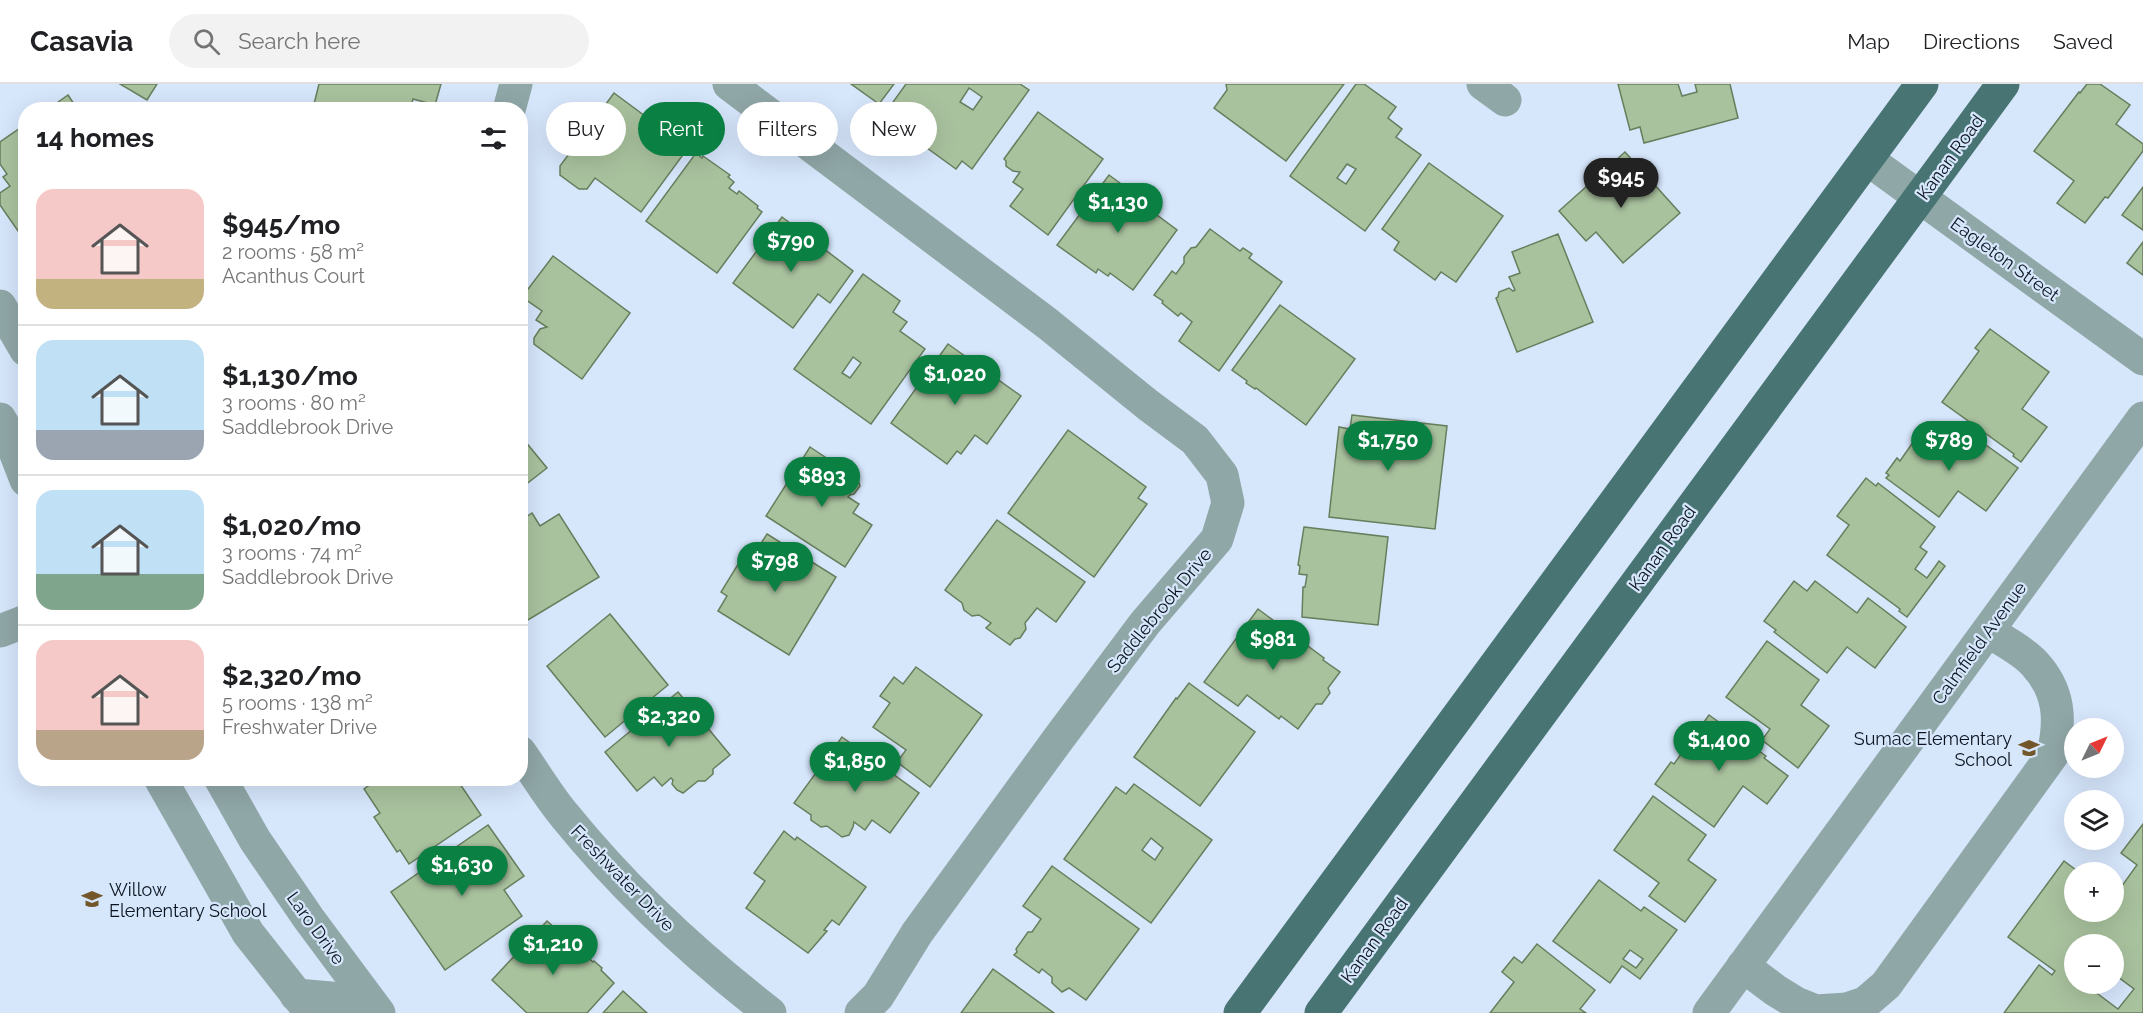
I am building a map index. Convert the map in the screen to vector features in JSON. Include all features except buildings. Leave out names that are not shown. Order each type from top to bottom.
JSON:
[{"type":"main road","points":[[1240,1013],[1922,84]]},
{"type":"main road","name":"Kanan Road","points":[[1321,1013],[2003,84]]},
{"type":"street","points":[[511,102],[516,84]]},
{"type":"street","name":"Saddlebrook Drive","points":[[729,84],[1048,324],[1195,440],[1222,475],[1228,503],[1217,539],[1145,623],[917,933],[878,996],[861,1013]]},
{"type":"street","name":"Eagleton Street","points":[[1866,159],[2143,359]]},
{"type":"street","points":[[0,306],[18,336]]},
{"type":"street","name":"Calmfield Avenue","points":[[1709,1013],[2143,418]]},
{"type":"street","points":[[0,419],[18,459]]},
{"type":"street","points":[[0,632],[18,624]]},
{"type":"street","points":[[1743,966],[1796,1003],[1816,1011],[1846,1009],[1865,1003],[1886,985],[2053,754],[2059,730],[2059,715],[2046,680],[2034,663],[1988,631]]},
{"type":"street","name":"Freshwater Drive","points":[[528,764],[563,815],[636,897],[718,973],[770,1013]]},
{"type":"street","points":[[165,786],[248,933],[303,1004],[331,998],[343,1013]]},
{"type":"street","name":"Laro Drive","points":[[225,786],[255,840],[295,899],[379,1013]]},
{"type":"place","name":"Sumac Elementary School","points":[[2029,748]]},
{"type":"place","name":"Willow Elementary School","points":[[92,899]]}]
